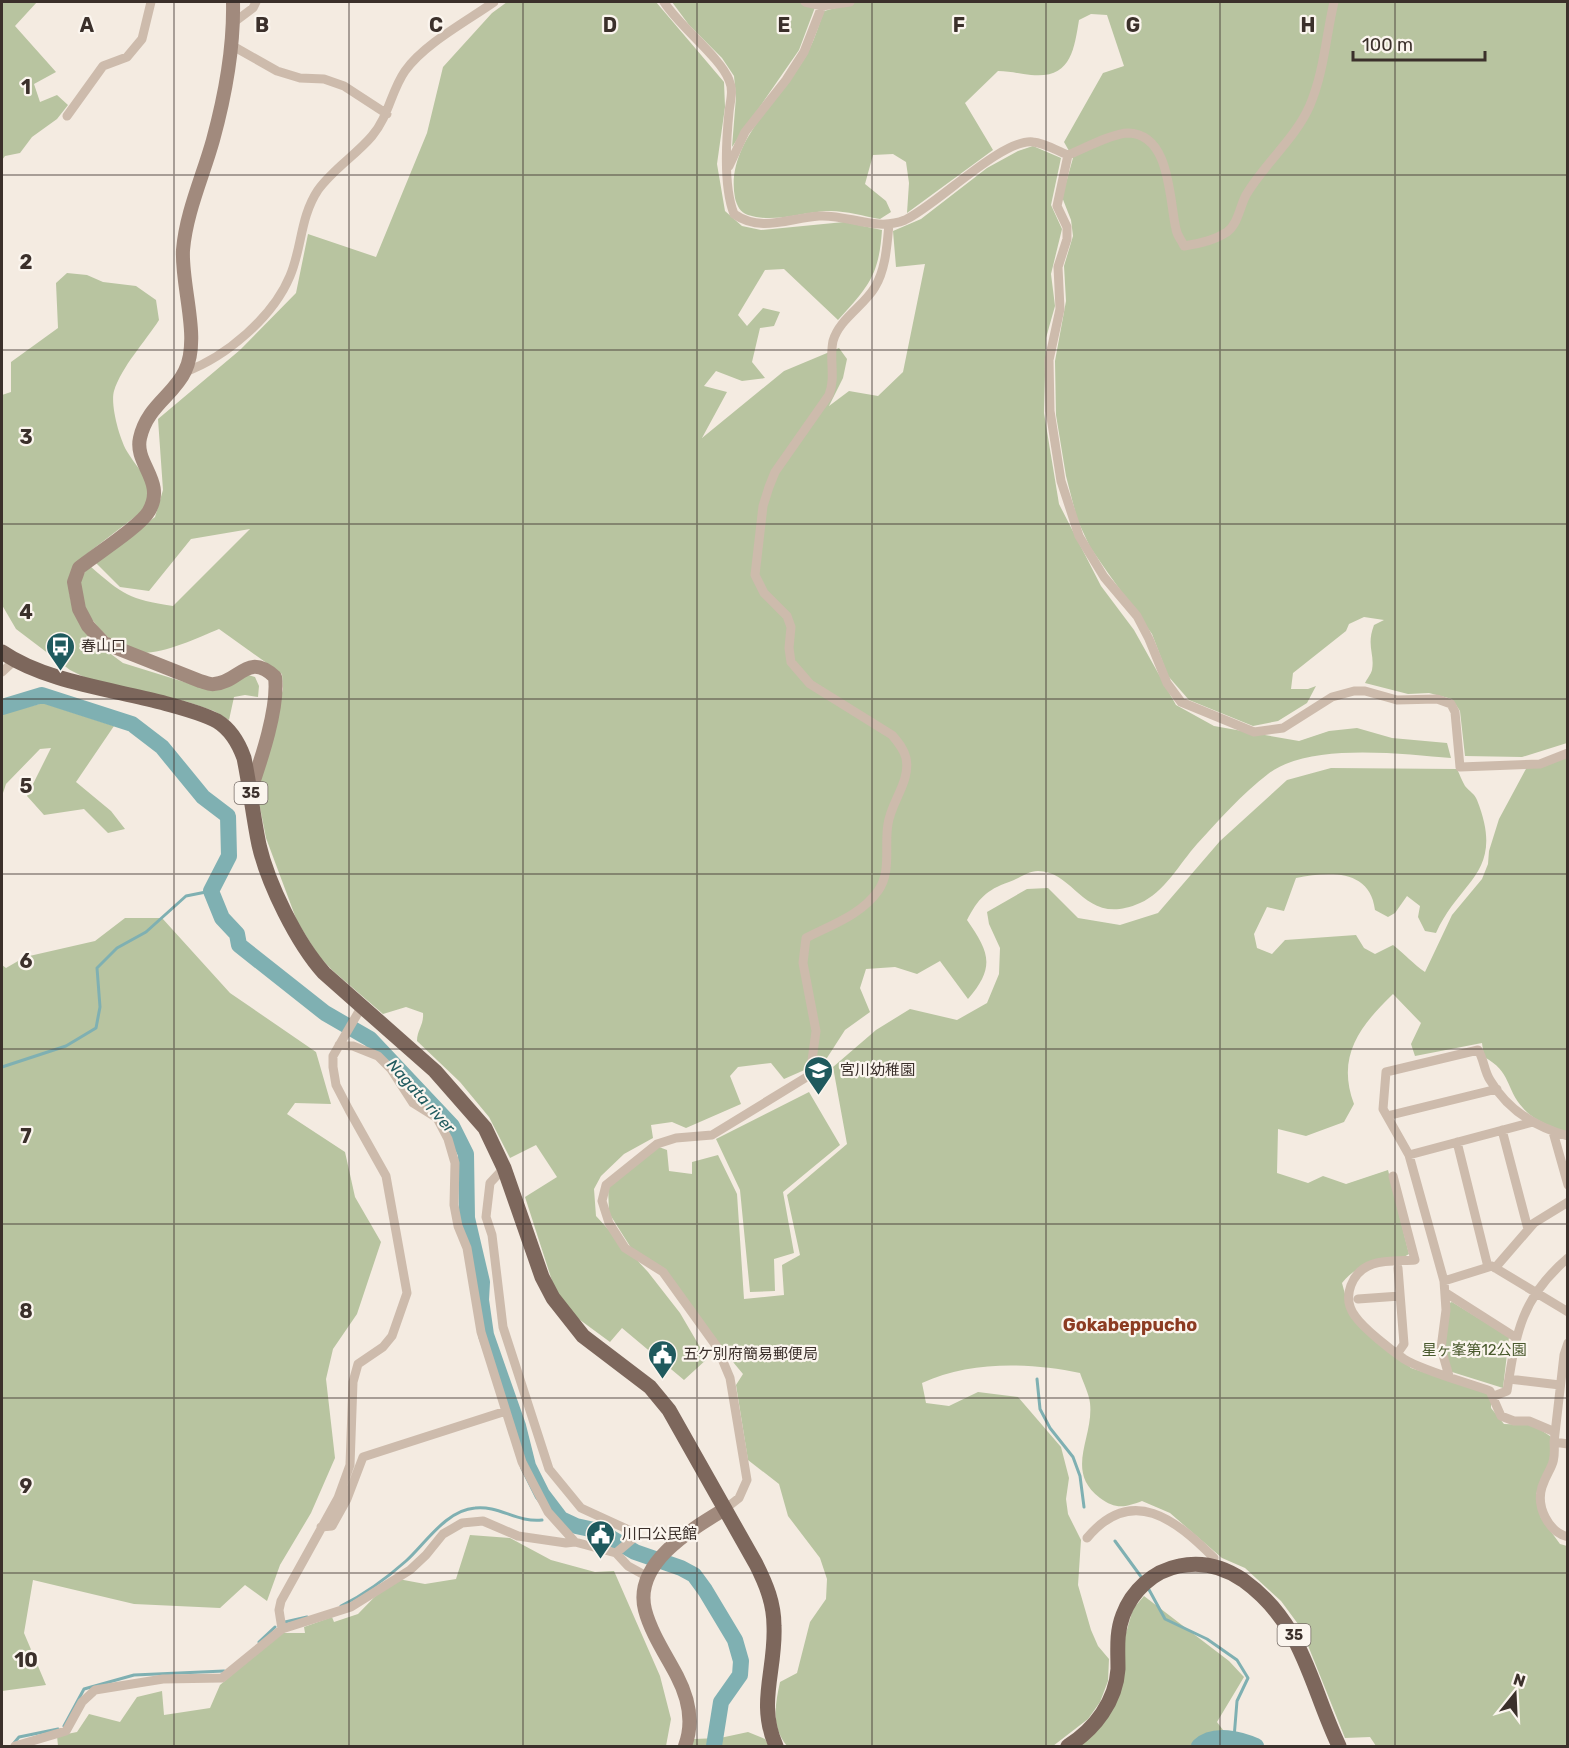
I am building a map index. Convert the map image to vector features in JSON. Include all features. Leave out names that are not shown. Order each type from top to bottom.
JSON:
[{"type":"main road","name":"35","points":[[8,657],[42,672],[178,707],[219,722],[239,744],[251,789],[260,847],[295,933],[324,973],[359,1010],[409,1046],[464,1100],[485,1128],[504,1168],[542,1277],[553,1298],[583,1336],[650,1387],[663,1402],[686,1436],[767,1585],[772,1604],[774,1641],[766,1711],[769,1731],[776,1746]]},
{"type":"main road","name":"35","points":[[1207,1565],[1226,1569],[1248,1584],[1288,1623],[1339,1746]]},
{"type":"main road","points":[[1068,1746],[1090,1730],[1111,1697],[1118,1670],[1117,1640],[1123,1615],[1143,1584],[1170,1568],[1207,1565]]},
{"type":"street","points":[[67,116],[103,66],[127,57],[142,39],[150,2]]},
{"type":"street","points":[[185,372],[191,340],[183,250],[187,227],[214,139],[231,45],[233,2]]},
{"type":"street","points":[[233,24],[253,8],[256,2]]},
{"type":"street","points":[[251,789],[263,754],[277,689],[275,677],[267,669],[256,666],[242,670],[215,685],[104,643],[88,626],[75,596],[74,582],[79,568],[149,513],[155,495],[154,484],[140,449],[139,439],[147,419],[185,372],[222,355],[272,305],[290,276],[303,224],[319,189],[373,135],[387,114],[404,73],[413,61],[494,2]]},
{"type":"street","points":[[664,2],[685,30],[721,67],[729,80],[732,99],[728,190],[734,214],[740,218],[766,224],[818,216],[838,216],[872,224],[889,224],[914,214],[989,161],[1025,142],[1034,141],[1068,155],[1126,133],[1141,135],[1159,153],[1164,166],[1176,230],[1184,246],[1227,232],[1263,169],[1310,105],[1323,65],[1334,2]]},
{"type":"street","points":[[805,2],[822,6],[850,2]]},
{"type":"street","points":[[728,167],[745,132],[786,80],[804,52],[822,6]]},
{"type":"street","points":[[231,45],[277,71],[300,78],[324,80],[344,86],[387,114]]},
{"type":"street","points":[[1068,155],[1057,206],[1067,227],[1067,239],[1059,267],[1060,309],[1049,360],[1050,411],[1061,481],[1079,536],[1104,577],[1137,616],[1149,639],[1158,666],[1176,696],[1198,711],[1254,732],[1283,728],[1332,697],[1354,691],[1365,691],[1397,700],[1437,699],[1451,704],[1455,712],[1460,767],[1539,764],[1568,753]]},
{"type":"street","points":[[685,1746],[690,1731],[688,1700],[644,1608],[643,1595],[652,1570],[674,1545],[739,1498],[747,1480],[730,1378],[717,1347],[663,1272],[633,1254],[619,1240],[603,1210],[602,1193],[606,1185],[657,1144],[676,1138],[712,1135],[810,1075],[816,1032],[803,963],[806,938],[867,905],[880,888],[887,866],[887,827],[890,812],[906,773],[906,758],[900,744],[892,735],[810,684],[799,674],[791,662],[789,648],[791,627],[787,616],[764,593],[755,575],[763,506],[769,487],[775,472],[829,395],[833,384],[833,342],[840,327],[877,285],[885,258],[889,224]]},
{"type":"street","points":[[2,672],[8,657]]},
{"type":"street","points":[[282,1629],[279,1610],[281,1601],[294,1582],[308,1549],[338,1498],[350,1465],[353,1441],[353,1382],[358,1364],[383,1347],[392,1336],[407,1293],[386,1176],[336,1085],[333,1056],[359,1010]]},
{"type":"street","points":[[340,1042],[378,1056],[391,1070],[413,1102],[437,1118],[448,1139],[455,1163],[454,1205],[458,1226],[467,1248],[481,1332],[522,1462],[548,1512],[575,1542]]},
{"type":"street","points":[[1449,1376],[1441,1348],[1446,1293],[1444,1281],[1409,1155],[1383,1109],[1386,1072],[1478,1050],[1489,1080],[1514,1109],[1553,1132],[1568,1136]]},
{"type":"street","points":[[1387,1116],[1497,1089]]},
{"type":"street","points":[[1409,1155],[1533,1122]]},
{"type":"street","points":[[1502,1131],[1528,1229]]},
{"type":"street","points":[[1553,1132],[1568,1185]]},
{"type":"street","points":[[1457,1142],[1492,1268],[1568,1312]]},
{"type":"street","points":[[504,1168],[490,1184],[486,1216],[492,1235],[503,1327],[549,1469],[581,1508],[631,1531],[636,1536],[619,1551]]},
{"type":"street","points":[[1394,1176],[1415,1260],[1374,1264],[1353,1279],[1349,1299],[1355,1317],[1405,1360],[1490,1391],[1494,1396],[1496,1407],[1506,1419],[1530,1421],[1568,1444]]},
{"type":"street","points":[[1444,1281],[1492,1268],[1528,1229],[1568,1202]]},
{"type":"street","points":[[1494,1396],[1507,1390],[1515,1337],[1525,1308],[1545,1278],[1568,1258]]},
{"type":"street","points":[[1398,1268],[1404,1344],[1398,1354]]},
{"type":"street","points":[[1446,1293],[1515,1337]]},
{"type":"street","points":[[1358,1299],[1400,1296]]},
{"type":"street","points":[[1568,1343],[1560,1384],[1553,1466],[1541,1491],[1544,1518],[1559,1535],[1568,1537]]},
{"type":"street","points":[[1509,1379],[1560,1384]]},
{"type":"street","points":[[321,1527],[332,1526],[347,1499],[363,1456],[506,1411]]},
{"type":"street","points":[[1087,1538],[1098,1525],[1118,1514],[1137,1510],[1153,1512],[1185,1530],[1215,1558],[1207,1565]]},
{"type":"street","points":[[15,1746],[66,1731],[82,1702],[95,1690],[163,1679],[222,1678],[282,1629],[351,1607],[416,1565],[443,1534],[462,1523],[473,1520],[483,1521],[518,1536],[566,1544],[575,1542],[619,1551],[628,1566],[652,1570]]},
{"type":"green space","points":[[2,2],[37,2],[15,26],[56,72],[34,84],[40,102],[57,95],[68,105],[57,119],[32,137],[20,153],[5,156],[2,160]]},
{"type":"green space","points":[[507,2],[656,2],[724,82],[725,107],[717,164],[725,211],[742,226],[761,230],[844,222],[882,230],[875,270],[864,289],[838,320],[784,269],[765,270],[738,315],[747,326],[763,308],[780,312],[774,326],[760,328],[752,362],[765,378],[742,381],[716,371],[704,386],[727,392],[702,438],[784,371],[839,348],[847,359],[843,378],[829,406],[849,391],[878,396],[903,372],[925,264],[896,267],[893,231],[921,219],[987,168],[1018,151],[1033,146],[1061,158],[1051,205],[1062,229],[1051,274],[1055,306],[1046,338],[1044,413],[1059,504],[1101,586],[1134,630],[1176,705],[1214,726],[1299,741],[1329,731],[1357,728],[1392,738],[1447,743],[1451,758],[1356,752],[1307,757],[1286,764],[1268,774],[1240,799],[1197,844],[1157,892],[1140,903],[1121,909],[1106,909],[1093,904],[1051,873],[1034,871],[994,888],[975,906],[967,920],[980,941],[986,959],[983,977],[968,999],[940,961],[917,974],[895,967],[866,969],[860,988],[870,1012],[845,1030],[825,1061],[784,1079],[771,1063],[738,1067],[730,1076],[741,1104],[686,1128],[672,1122],[651,1125],[653,1138],[624,1154],[601,1176],[594,1189],[596,1216],[648,1272],[680,1313],[707,1359],[684,1380],[622,1328],[610,1342],[576,1317],[555,1290],[525,1197],[557,1177],[536,1145],[510,1158],[489,1117],[460,1082],[417,1041],[423,1013],[406,1007],[383,1014],[318,955],[297,921],[266,838],[257,792],[283,689],[282,674],[219,629],[180,645],[149,653],[140,653],[121,647],[94,623],[82,604],[78,591],[81,579],[90,566],[127,594],[146,601],[173,606],[250,529],[191,539],[149,591],[120,587],[96,563],[155,517],[163,490],[158,419],[240,350],[296,293],[308,234],[376,257],[427,133],[443,67],[492,13]]},
{"type":"green space","points":[[672,2],[817,2],[799,50],[732,147],[736,97],[734,76],[722,58],[689,25]]},
{"type":"green space","points":[[851,2],[1567,2],[1567,743],[1522,757],[1465,756],[1460,711],[1452,699],[1429,693],[1408,694],[1365,683],[1372,670],[1371,644],[1374,625],[1384,620],[1364,617],[1349,624],[1346,631],[1293,673],[1291,689],[1308,689],[1316,686],[1307,703],[1278,721],[1253,726],[1189,700],[1168,676],[1152,634],[1090,547],[1077,519],[1066,476],[1056,415],[1055,361],[1066,301],[1064,266],[1073,236],[1071,220],[1062,197],[1073,158],[1064,142],[1103,73],[1124,66],[1107,15],[1091,14],[1079,20],[1072,52],[1068,60],[1055,72],[1031,75],[998,71],[965,103],[993,150],[907,213],[909,183],[906,162],[893,154],[873,155],[865,184],[886,201],[891,212],[880,219],[833,211],[777,218],[745,214],[739,208],[735,198],[734,177],[739,157],[748,138],[799,67],[811,45],[824,11]]},
{"type":"green space","points":[[67,273],[87,275],[103,282],[136,286],[156,300],[159,320],[122,372],[113,397],[116,423],[122,440],[147,482],[149,495],[140,513],[84,556],[69,590],[71,602],[81,626],[100,646],[123,663],[197,686],[245,674],[255,677],[259,686],[258,697],[245,695],[234,697],[229,720],[214,711],[188,702],[86,678],[70,670],[16,629],[2,605],[2,395],[11,392],[11,362],[58,328],[56,283]]},
{"type":"green space","points":[[43,703],[114,726],[76,782],[111,811],[125,829],[108,833],[84,809],[44,815],[27,796],[51,748],[40,749],[6,784],[2,796],[2,714]]},
{"type":"green space","points":[[1567,755],[1567,1133],[1527,1113],[1517,1101],[1504,1074],[1484,1057],[1482,1043],[1415,1056],[1411,1044],[1421,1023],[1393,994],[1370,1018],[1354,1043],[1348,1071],[1349,1087],[1354,1104],[1344,1122],[1306,1136],[1278,1129],[1277,1173],[1308,1183],[1323,1176],[1346,1184],[1388,1170],[1409,1254],[1362,1267],[1342,1283],[1348,1305],[1358,1324],[1411,1368],[1486,1393],[1491,1397],[1491,1408],[1504,1424],[1533,1425],[1550,1436],[1553,1455],[1551,1464],[1536,1494],[1541,1518],[1560,1544],[1567,1546],[1567,1746],[1376,1746],[1370,1737],[1345,1738],[1301,1628],[1281,1601],[1245,1568],[1222,1558],[1170,1513],[1142,1501],[1120,1506],[1110,1504],[1089,1488],[1082,1465],[1090,1403],[1080,1373],[1040,1367],[1000,1366],[959,1371],[922,1383],[926,1403],[949,1406],[978,1392],[1018,1397],[1061,1447],[1069,1478],[1066,1499],[1068,1514],[1081,1540],[1078,1585],[1091,1630],[1098,1646],[1109,1659],[1108,1681],[1100,1702],[1088,1719],[1053,1746],[787,1746],[776,1723],[780,1682],[797,1673],[810,1622],[826,1599],[827,1579],[820,1558],[788,1516],[779,1484],[748,1460],[736,1385],[743,1374],[733,1362],[726,1360],[664,1270],[633,1251],[609,1213],[608,1186],[659,1147],[667,1150],[669,1171],[692,1174],[692,1162],[718,1155],[737,1194],[744,1299],[784,1295],[782,1265],[800,1255],[787,1195],[847,1144],[833,1067],[876,1030],[910,1009],[957,1020],[987,1003],[999,974],[1000,948],[989,924],[987,912],[1027,889],[1048,888],[1078,918],[1120,925],[1158,913],[1220,841],[1287,780],[1331,768],[1457,769],[1465,786],[1477,800],[1485,824],[1486,844],[1483,860],[1476,874],[1446,915],[1436,933],[1425,931],[1418,917],[1420,906],[1407,896],[1395,913],[1388,917],[1375,910],[1365,886],[1346,876],[1334,874],[1296,878],[1284,911],[1267,907],[1254,934],[1257,948],[1272,954],[1285,940],[1356,935],[1364,948],[1375,954],[1393,945],[1425,972],[1452,915],[1482,879],[1499,819],[1527,767]]},
{"type":"green space","points":[[125,918],[162,918],[230,993],[316,1052],[331,1104],[295,1103],[287,1114],[345,1152],[355,1197],[381,1242],[357,1314],[333,1349],[326,1379],[335,1458],[311,1513],[280,1565],[267,1601],[245,1585],[220,1608],[134,1604],[33,1580],[24,1633],[46,1685],[2,1691],[2,965],[6,968],[25,957],[95,941]]},
{"type":"green space","points":[[809,1092],[840,1145],[783,1192],[794,1253],[774,1259],[775,1291],[750,1292],[740,1190],[716,1139]]},
{"type":"green space","name":"星ヶ峯第12公園","points":[[1452,1302],[1509,1337],[1503,1388],[1452,1372],[1447,1355],[1446,1338],[1449,1303]]},
{"type":"green space","points":[[470,1535],[510,1538],[551,1560],[595,1572],[614,1571],[660,1676],[671,1719],[666,1746],[58,1746],[57,1736],[77,1732],[89,1714],[120,1722],[137,1697],[162,1691],[164,1715],[210,1708],[220,1685],[281,1633],[305,1633],[304,1627],[332,1617],[334,1622],[358,1614],[393,1578],[425,1584],[456,1579]]},
{"type":"green space","points":[[1144,1596],[1229,1661],[1244,1677],[1217,1722],[1235,1746],[1076,1746],[1097,1731],[1133,1609]]},
{"type":"green space","points":[[748,1732],[765,1739],[769,1746],[691,1746],[694,1739],[720,1738]]},
{"type":"waterway","name":"Nagata river","points":[[2,707],[42,695],[132,724],[162,747],[203,797],[228,816],[229,856],[211,891],[222,918],[237,934],[239,945],[325,1013],[370,1039],[452,1126],[466,1154],[467,1218],[482,1282],[481,1300],[486,1335],[518,1426],[528,1466],[542,1494],[561,1519],[576,1526],[599,1531],[635,1552],[681,1568],[694,1575],[705,1590],[735,1640],[741,1661],[740,1675],[721,1702],[714,1746]]},
{"type":"waterway","points":[[2,1067],[66,1046],[96,1028],[100,1007],[97,968],[117,948],[146,932],[186,896],[211,891]]},
{"type":"waterway","points":[[1037,1379],[1040,1409],[1050,1428],[1073,1457],[1080,1476],[1084,1507]]},
{"type":"waterway","points":[[341,1606],[391,1573],[445,1521],[464,1510],[492,1509],[525,1519],[542,1520]]},
{"type":"waterway","points":[[1115,1541],[1142,1578]]},
{"type":"waterway","points":[[1147,1586],[1165,1619],[1207,1639],[1237,1660],[1248,1678],[1237,1701],[1234,1738]]},
{"type":"waterway","points":[[285,1622],[307,1617]]},
{"type":"waterway","points":[[259,1642],[275,1627]]},
{"type":"waterway","points":[[64,1726],[84,1689],[134,1675],[224,1671]]},
{"type":"waterway","points":[[14,1743],[19,1737],[58,1729]]},
{"type":"waterway","name":"Nagata river","points":[[1199,1746],[1219,1738],[1235,1739],[1256,1746]]},
{"type":"place","name":"春山口","points":[[60,672]]},
{"type":"place","name":"宮川幼稚園","points":[[819,1096]]},
{"type":"place","name":"五ケ別府簡易郵便局","points":[[662,1380]]},
{"type":"place","name":"川口公民館","points":[[601,1560]]},
{"type":"district","name":"Gokabeppucho","points":[[1130,1325]]}]
